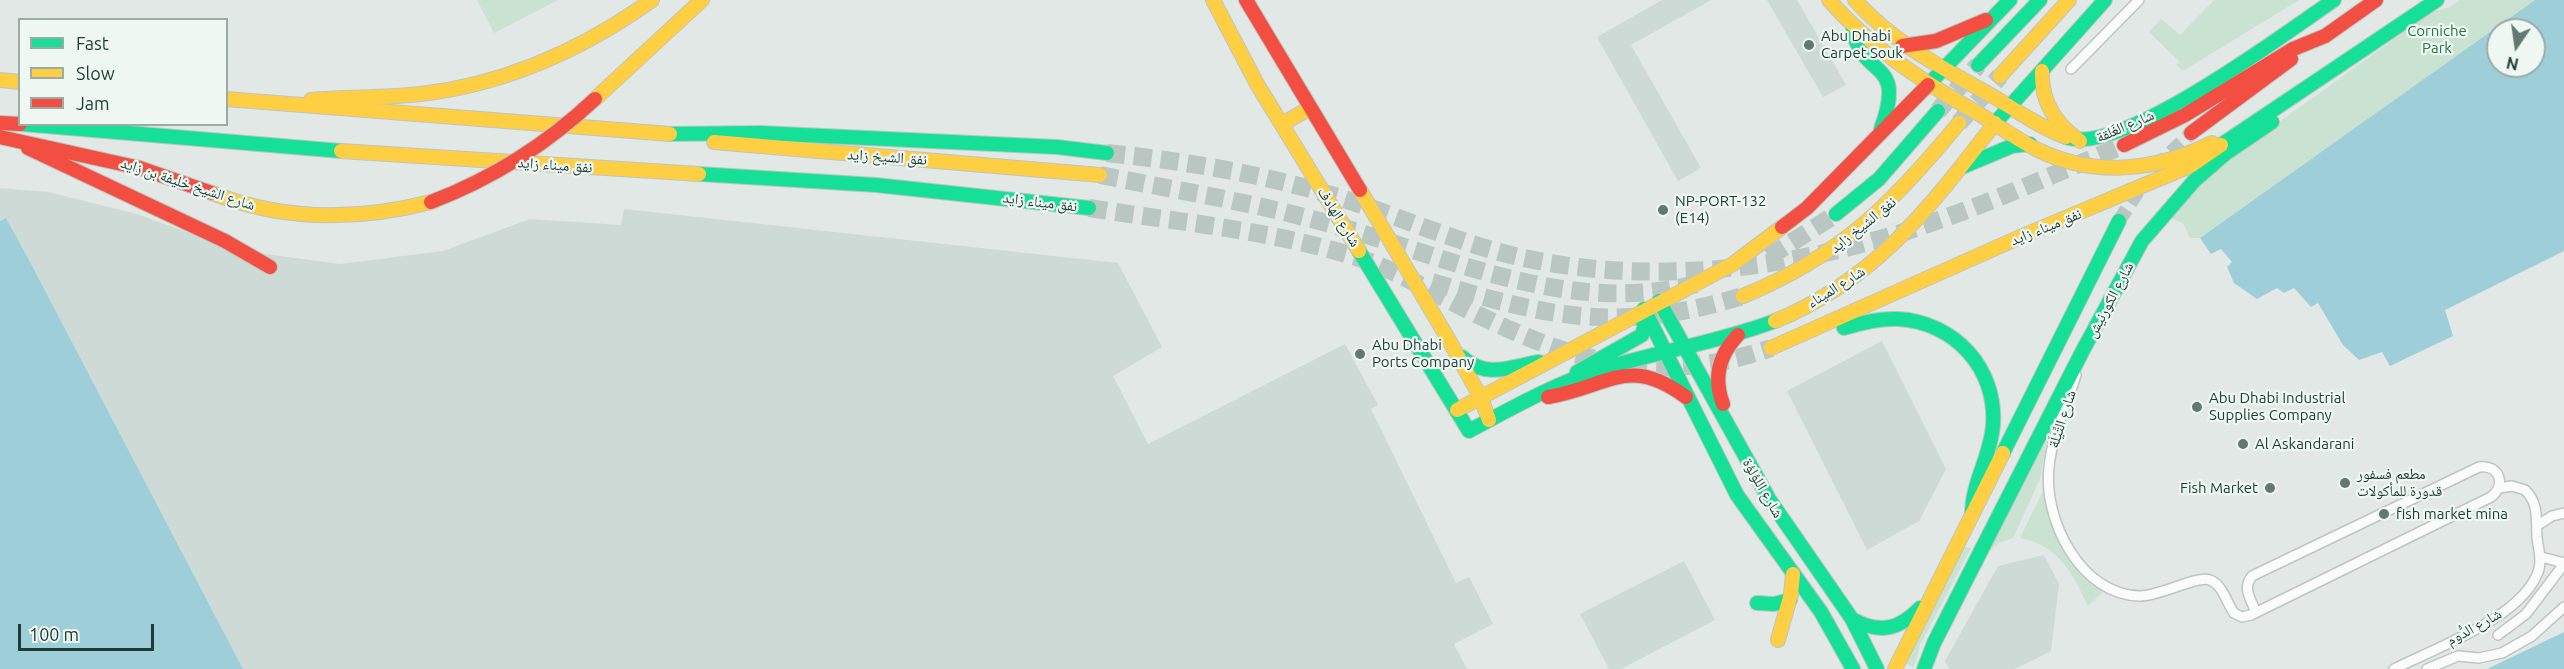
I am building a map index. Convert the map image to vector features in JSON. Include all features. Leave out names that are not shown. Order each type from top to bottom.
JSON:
[{"type":"main road","points":[[292,104],[329,98],[421,94],[487,81],[568,53],[614,27],[652,0]]},
{"type":"main road","name":"شارع الشيخ خليفة بن زايد","points":[[2,137],[116,160],[240,203],[294,214],[358,216],[404,210],[471,188],[520,162],[547,144],[702,0]]},
{"type":"main road","name":"شارع الهادف","points":[[1213,0],[1257,84],[1469,431]]},
{"type":"main road","name":"شارع الهادف","points":[[1246,0],[1450,342],[1481,398],[1489,420]]},
{"type":"main road","name":"شارع الغَلقة","points":[[1829,0],[1853,30],[1884,57],[1923,82],[2030,144],[2063,159],[2091,166],[2120,169],[2150,167],[2206,147],[2265,108],[2309,85]]},
{"type":"main road","name":"شارع الغَلقة","points":[[1855,0],[1884,31],[1902,46],[2063,135],[2080,141],[2104,138],[2173,105],[2334,0]]},
{"type":"main road","points":[[1457,410],[1630,316],[1733,264],[1767,240],[1807,208],[1875,142],[1937,67],[2010,0]]},
{"type":"main road","points":[[1978,64],[2040,0]]},
{"type":"main road","points":[[2000,76],[2069,0]]},
{"type":"main road","name":"شارع الميناء","points":[[1469,431],[1559,387],[1614,365],[1668,354],[1739,334],[1806,307],[1862,273],[1911,229],[1959,168],[2001,126],[2042,71],[2105,0]]},
{"type":"main road","points":[[2191,133],[2376,0]]},
{"type":"main road","name":"شارع الكورنيش","points":[[2309,85],[2437,0]]},
{"type":"main road","points":[[1902,46],[1936,41],[1970,28],[1998,12]]},
{"type":"main road","name":"شارع الكورنيش","points":[[1924,669],[1934,642],[2082,352],[2142,241],[2179,195],[2225,154],[2376,49],[2407,20]]},
{"type":"main road","points":[[1853,30],[1857,46],[1882,72],[1892,94],[1892,106],[1875,142]]},
{"type":"main road","points":[[2124,144],[2185,115],[2293,49],[2325,36]]},
{"type":"main road","points":[[2042,71],[2042,92],[2054,116],[2068,133],[2080,141]]},
{"type":"main road","points":[[0,81],[18,82]]},
{"type":"main road","name":"نفق ميناء زايد","points":[[1972,514],[1973,492],[1992,435],[1992,402],[1981,367],[1959,341],[1928,324],[1884,318],[1854,324],[1794,347],[1771,348],[2018,238],[2173,175],[2207,156],[2309,85]]},
{"type":"main road","points":[[228,99],[674,134],[761,133],[1057,147],[1107,153]]},
{"type":"main road","points":[[1282,124],[1310,108]]},
{"type":"main road","name":"نفق الشيخ زايد","points":[[1836,214],[1879,179],[1938,111]]},
{"type":"main road","name":"نفق ميناء زايد","points":[[0,123],[18,124]]},
{"type":"main road","name":"نفق الشيخ زايد","points":[[1743,296],[1801,270],[1868,224],[1908,186],[1959,123]]},
{"type":"main road","name":"نفق ميناء زايد","points":[[44,126],[334,151],[876,185],[1089,208]]},
{"type":"main road","name":"نفق الشيخ زايد","points":[[674,134],[734,145],[1100,175]]},
{"type":"main road","points":[[2,137],[210,233],[270,267]]},
{"type":"main road","points":[[1959,168],[2012,146],[2030,144]]},
{"type":"main road","name":"شارع الكورنيش","points":[[1895,669],[2119,221]]},
{"type":"main road","name":"شارع اللؤلؤة","points":[[1659,301],[1684,350],[1785,525],[1852,619],[1877,669]]},
{"type":"main road","name":"شارع اللؤلؤة","points":[[1644,309],[1737,495],[1821,612],[1854,669]]},
{"type":"main road","points":[[1559,387],[1591,363],[1642,335],[1646,328],[1644,321],[1638,316],[1630,316]]},
{"type":"main road","points":[[1731,431],[1728,414],[1718,393],[1718,370],[1724,351],[1739,334]]},
{"type":"main road","points":[[1450,342],[1471,366],[1484,371],[1503,372],[1531,363],[1547,362]]},
{"type":"main road","points":[[1537,398],[1561,395],[1626,375],[1641,374],[1663,379],[1691,401]]},
{"type":"main road","points":[[1778,640],[1790,600],[1793,574]]},
{"type":"main road","points":[[1852,619],[1871,629],[1881,631],[1898,627],[1912,617],[1931,595]]},
{"type":"main road","points":[[1758,603],[1774,604],[1790,600]]},
{"type":"street","points":[[2071,69],[2139,0]]},
{"type":"street","name":"شارع التِّيْلَة","points":[[2082,352],[2053,441],[2049,487],[2058,527],[2074,557],[2098,583],[2114,591],[2139,596],[2156,595],[2198,579],[2209,580],[2217,584],[2238,615],[2247,616],[2256,612]]},
{"type":"street","points":[[2479,467],[2492,468],[2497,472],[2500,481],[2499,488],[2491,496],[2256,612],[2247,591],[2248,580],[2252,576],[2479,467]]},
{"type":"street","name":"شارع الدُّوم","points":[[2394,669],[2501,613],[2528,588],[2537,574],[2541,557],[2536,510],[2528,492],[2516,486],[2499,488]]},
{"type":"street","points":[[2538,525],[2552,516],[2564,513]]},
{"type":"street","points":[[2541,557],[2564,563]]},
{"type":"street","name":"شارع الدُّوم","points":[[2498,635],[2526,614],[2564,563]]},
{"type":"street","name":"شارع الدُّوم","points":[[2427,669],[2458,656],[2479,657],[2502,653],[2532,636],[2564,607]]},
{"type":"shaded area","points":[[1662,0],[1711,0],[1631,45],[1701,168],[1678,181],[1597,37]]},
{"type":"shaded area","name":"Abu Dhabi Carpet Souk","points":[[1767,0],[1797,0],[1846,85],[1823,97]]},
{"type":"shaded area","points":[[0,188],[48,192],[137,214],[236,250],[340,264],[443,251],[530,219],[621,225],[624,209],[1118,263],[1162,347],[1113,376],[1148,444],[1345,344],[1378,405],[1371,409],[1456,583],[1469,577],[1493,624],[1454,644],[1467,669],[243,669],[28,258],[6,218],[0,221]]},
{"type":"shaded area","points":[[1882,341],[1946,469],[1919,521],[1867,550],[1787,391]]},
{"type":"shaded area","points":[[2044,555],[2059,584],[2051,651],[2015,669],[1949,669],[1945,661],[1998,566]]},
{"type":"shaded area","points":[[1684,561],[1715,620],[1621,669],[1609,669],[1580,614]]},
{"type":"green space","points":[[477,0],[558,0],[494,33]]},
{"type":"green space","points":[[2214,0],[2299,0],[2183,71],[2176,65],[2180,62],[2149,32],[2161,19],[2180,35]]},
{"type":"green space","name":"Corniche Park","points":[[2460,0],[2535,0],[2510,18],[2486,18],[2486,35],[2200,238],[2190,238],[2183,223],[2167,216],[2225,161],[2432,12],[2450,7]]},
{"type":"green space","points":[[2047,439],[2040,479],[2013,538],[1999,543],[1986,554]]},
{"type":"green space","points":[[2043,491],[2057,535],[2070,560],[2089,582],[2103,592],[2088,606],[2063,562],[2045,547],[2020,538]]},
{"type":"green space","points":[[1964,547],[1971,548],[1920,645],[1914,667],[1904,663]]},
{"type":"water","points":[[2535,0],[2564,0],[2564,251],[2445,310],[2453,336],[2390,366],[2382,352],[2359,360],[2343,345],[2318,303],[2311,307],[2294,288],[2284,293],[2277,288],[2257,299],[2234,283],[2227,267],[2232,262],[2221,249],[2211,254],[2200,238],[2486,35],[2486,78],[2546,78],[2546,18],[2510,18]]},
{"type":"water","points":[[6,218],[243,669],[0,669],[0,221]]},
{"type":"water","points":[[2564,632],[2564,669],[2487,669]]},
{"type":"tunnel","points":[[1938,111],[1978,65]]},
{"type":"tunnel","points":[[1959,123],[2000,76]]},
{"type":"tunnel","points":[[2156,167],[2191,133]]},
{"type":"tunnel","points":[[1107,153],[1220,169],[1304,187],[1511,255],[1563,265],[1668,272],[1721,269],[1774,262],[1878,240],[1978,206],[2124,145]]},
{"type":"tunnel","points":[[1100,175],[1296,215],[1369,235],[1460,265],[1554,288],[1601,293],[1648,292],[1696,284]]},
{"type":"tunnel","points":[[2119,221],[2142,185]]},
{"type":"tunnel","points":[[1089,208],[1257,233],[1356,257],[1397,274],[1501,326],[1575,354],[1612,362],[1650,367],[1689,366],[1729,360],[1771,348]]},
{"type":"tunnel","points":[[1769,257],[1836,214]]},
{"type":"tunnel","points":[[1432,282],[1513,305],[1586,316],[1623,317],[1660,314],[1743,296]]},
{"type":"traffic: fast","points":[[1928,85],[2010,0]]},
{"type":"traffic: fast","points":[[1978,65],[2040,0]]},
{"type":"traffic: fast","points":[[1995,123],[2105,0]]},
{"type":"traffic: fast","points":[[2066,137],[2091,138],[2124,129],[2162,112],[2242,63],[2334,0]]},
{"type":"traffic: fast","points":[[2221,145],[2437,0]]},
{"type":"traffic: fast","points":[[1853,30],[1858,46],[1865,57],[1886,79],[1889,90],[1888,106],[1881,129]]},
{"type":"traffic: fast","points":[[1836,214],[1879,179],[1938,111]]},
{"type":"traffic: fast","points":[[1924,669],[1934,643],[2082,352],[2142,241],[2194,181],[2225,154],[2272,122]]},
{"type":"traffic: fast","points":[[46,126],[341,151]]},
{"type":"traffic: fast","points":[[670,134],[761,133],[1057,147],[1107,153]]},
{"type":"traffic: fast","points":[[1962,167],[2012,146],[2030,144]]},
{"type":"traffic: fast","points":[[699,174],[876,185],[1089,208]]},
{"type":"traffic: fast","points":[[2003,453],[2119,221]]},
{"type":"traffic: fast","points":[[1359,251],[1469,431],[1568,381],[1775,321]]},
{"type":"traffic: fast","points":[[1659,301],[1769,499],[1852,619],[1877,669]]},
{"type":"traffic: fast","points":[[1644,309],[1737,495],[1821,612],[1853,669]]},
{"type":"traffic: fast","points":[[1577,372],[1642,335],[1645,324],[1638,316]]},
{"type":"traffic: fast","points":[[1844,328],[1884,319],[1919,322],[1954,339],[1980,368],[1988,385],[1993,425],[1992,436],[1975,491],[1972,514]]},
{"type":"traffic: fast","points":[[1462,357],[1471,364],[1489,370],[1539,362]]},
{"type":"traffic: fast","points":[[1757,603],[1774,604],[1790,600]]},
{"type":"traffic: fast","points":[[1852,619],[1871,627],[1888,627],[1904,621],[1920,608]]},
{"type":"traffic: slow","points":[[311,100],[421,94],[483,82],[513,73],[571,49],[652,0]]},
{"type":"traffic: slow","points":[[595,99],[702,0]]},
{"type":"traffic: slow","points":[[1213,0],[1257,84],[1359,251]]},
{"type":"traffic: slow","points":[[1829,0],[1862,33],[1897,62],[2020,140],[2058,158],[2102,167],[2147,165],[2169,160],[2212,143]]},
{"type":"traffic: slow","points":[[1855,0],[1886,30],[1920,54],[2038,124],[2066,137]]},
{"type":"traffic: slow","points":[[2000,76],[2069,0]]},
{"type":"traffic: slow","points":[[2042,71],[2044,92],[2051,111],[2063,127],[2080,141]]},
{"type":"traffic: slow","points":[[0,80],[18,82]]},
{"type":"traffic: slow","points":[[228,99],[670,134]]},
{"type":"traffic: slow","points":[[1282,124],[1310,108]]},
{"type":"traffic: slow","points":[[1743,296],[1809,263],[1863,225],[1911,178],[1959,123]]},
{"type":"traffic: slow","points":[[1775,321],[1811,304],[1843,284],[1899,238],[1948,183],[1995,123]]},
{"type":"traffic: slow","points":[[714,142],[1100,175]]},
{"type":"traffic: slow","points":[[1771,348],[2018,238],[2192,165],[2221,145]]},
{"type":"traffic: slow","points":[[341,151],[699,174]]},
{"type":"traffic: slow","points":[[1360,190],[1450,342],[1481,398],[1489,420]]},
{"type":"traffic: slow","points":[[212,193],[266,209],[320,215],[376,213],[431,202]]},
{"type":"traffic: slow","points":[[1457,410],[1733,264],[1782,227]]},
{"type":"traffic: slow","points":[[1895,669],[2003,453]]},
{"type":"traffic: slow","points":[[1778,640],[1791,594],[1793,574]]},
{"type":"traffic: jam","points":[[1246,0],[1360,190]]},
{"type":"traffic: jam","points":[[2124,145],[2185,115],[2293,49],[2325,36],[2376,0]]},
{"type":"traffic: jam","points":[[1902,46],[1936,41],[1986,20]]},
{"type":"traffic: jam","points":[[2191,133],[2291,59]]},
{"type":"traffic: jam","points":[[1782,227],[1807,208],[1928,85]]},
{"type":"traffic: jam","points":[[431,202],[454,193],[518,159],[558,131],[595,99]]},
{"type":"traffic: jam","points":[[0,123],[18,124]]},
{"type":"traffic: jam","points":[[0,137],[140,168],[212,193]]},
{"type":"traffic: jam","points":[[28,148],[225,241],[270,267]]},
{"type":"traffic: jam","points":[[1723,404],[1718,376],[1722,359],[1738,335]]},
{"type":"traffic: jam","points":[[1548,397],[1632,375],[1648,377],[1666,384],[1686,397]]},
{"type":"place","name":"Abu Dhabi Carpet Souk","points":[[1809,45]]},
{"type":"place","name":"NP-PORT-132 (E14)","points":[[1663,210]]},
{"type":"place","name":"Abu Dhabi Ports Company","points":[[1360,354]]},
{"type":"place","name":"Abu Dhabi Industrial Supplies Company","points":[[2197,407]]},
{"type":"place","name":"Al Askandarani","points":[[2243,444]]},
{"type":"place","name":"مطعم فسفور قدورة للمأكولات","points":[[2345,483]]},
{"type":"place","name":"Fish Market","points":[[2270,488]]},
{"type":"place","name":"fish market mina","points":[[2384,514]]}]
